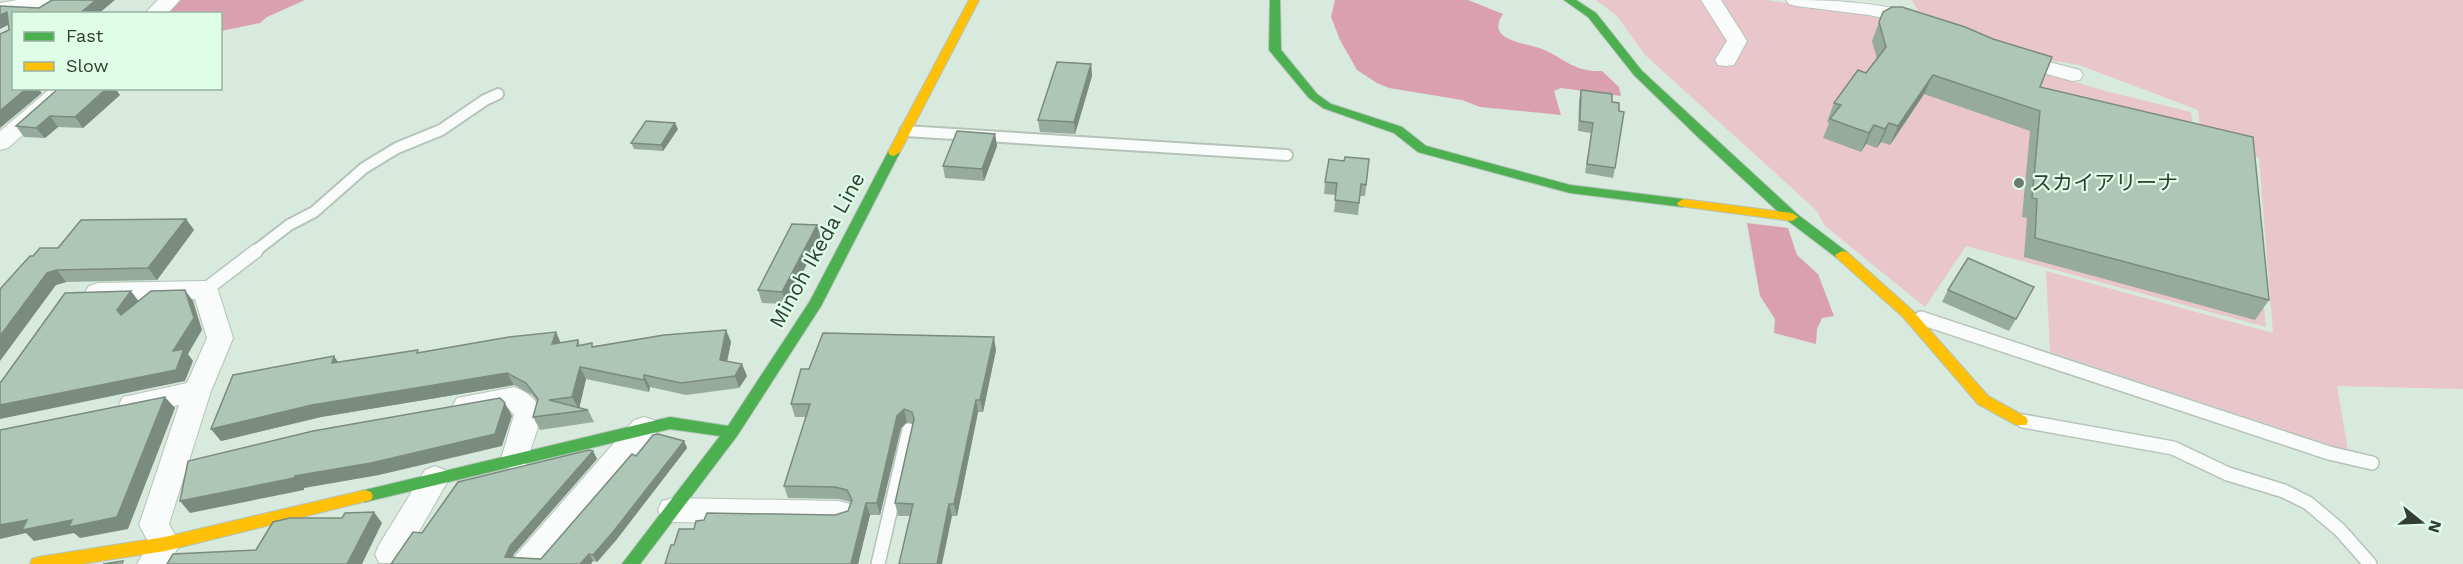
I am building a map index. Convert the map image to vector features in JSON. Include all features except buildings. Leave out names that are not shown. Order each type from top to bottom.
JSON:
[{"type":"street","points":[[0,9],[52,0]]},
{"type":"street","points":[[37,12],[52,0]]},
{"type":"street","points":[[156,12],[170,0]]},
{"type":"street","name":"Minoh Ikeda Line","points":[[630,564],[732,432],[816,303],[974,0]]},
{"type":"street","points":[[1275,0],[1275,50],[1313,96],[1327,106],[1398,130],[1422,149],[1570,189],[1792,217]]},
{"type":"street","points":[[1569,0],[1592,15],[1638,74],[1792,217],[1825,240],[1908,314],[1983,400],[2021,421]]},
{"type":"street","points":[[1711,0],[1737,40],[1720,66]]},
{"type":"street","points":[[1796,0],[1869,9],[1919,19],[1940,29]]},
{"type":"street","points":[[1992,52],[2072,75]]},
{"type":"street","points":[[0,143],[63,90]]},
{"type":"street","points":[[78,293],[205,290],[220,338],[197,391],[154,525],[158,554]]},
{"type":"street","points":[[104,410],[197,391]]},
{"type":"street","points":[[446,409],[514,397],[528,412],[516,459]]},
{"type":"street","points":[[38,564],[158,554],[435,478],[670,423],[732,432]]},
{"type":"street","points":[[527,564],[644,428]]},
{"type":"street","points":[[172,466],[207,458]]},
{"type":"street","points":[[390,554],[435,478]]},
{"type":"street","points":[[673,510],[839,513]]},
{"type":"lane","points":[[205,290],[289,225],[314,212],[364,168],[397,148],[441,130],[485,100],[498,94]]},
{"type":"lane","points":[[904,131],[1287,155]]},
{"type":"lane","points":[[1908,314],[2329,453],[2372,462]]},
{"type":"lane","points":[[2021,421],[2173,448],[2228,474],[2284,491],[2308,503],[2340,530],[2370,564]]},
{"type":"lane","points":[[878,564],[909,430]]},
{"type":"shaded area","points":[[178,0],[305,0],[267,17],[260,23],[222,31],[222,12],[163,12]]},
{"type":"shaded area","points":[[1335,0],[1468,0],[1503,14],[1499,30],[1510,39],[1542,49],[1577,67],[1602,71],[1619,87],[1621,96],[1561,88],[1554,91],[1561,115],[1480,107],[1462,100],[1389,88],[1357,70],[1340,40],[1331,17]]},
{"type":"shaded area","name":"スカイアリーナ","points":[[1596,0],[1766,0],[1873,16],[1911,24],[1989,56],[2105,91],[2191,112],[2195,141],[2249,157],[2266,327],[1966,246],[1925,307],[1825,226],[1816,210],[1645,55],[1617,16]]},
{"type":"shaded area","points":[[1912,0],[2463,0],[2463,389],[2337,386],[2348,451],[2050,352],[2046,271],[2273,333],[2259,158],[2201,137],[2198,110],[2079,65],[2034,58],[1918,11]]},
{"type":"shaded area","points":[[1747,223],[1788,228],[1797,255],[1818,274],[1834,316],[1822,318],[1817,329],[1816,344],[1774,333],[1775,319],[1760,296]]},
{"type":"traffic: fast","points":[[1275,0],[1275,50],[1313,96],[1327,106],[1398,130],[1422,149],[1570,189],[1683,203]]},
{"type":"traffic: fast","points":[[1569,0],[1592,15],[1638,73],[1703,135],[1792,217],[1842,255]]},
{"type":"traffic: fast","points":[[630,564],[732,432],[816,303],[894,152]]},
{"type":"traffic: fast","points":[[365,496],[670,423],[732,432]]},
{"type":"traffic: slow","points":[[894,152],[974,0]]},
{"type":"traffic: slow","points":[[1683,203],[1792,217]]},
{"type":"traffic: slow","points":[[1842,255],[1908,314],[1983,400],[2021,421]]},
{"type":"traffic: slow","points":[[38,564],[165,544],[365,496]]},
{"type":"place","name":"スカイアリーナ","points":[[2019,183]]}]
